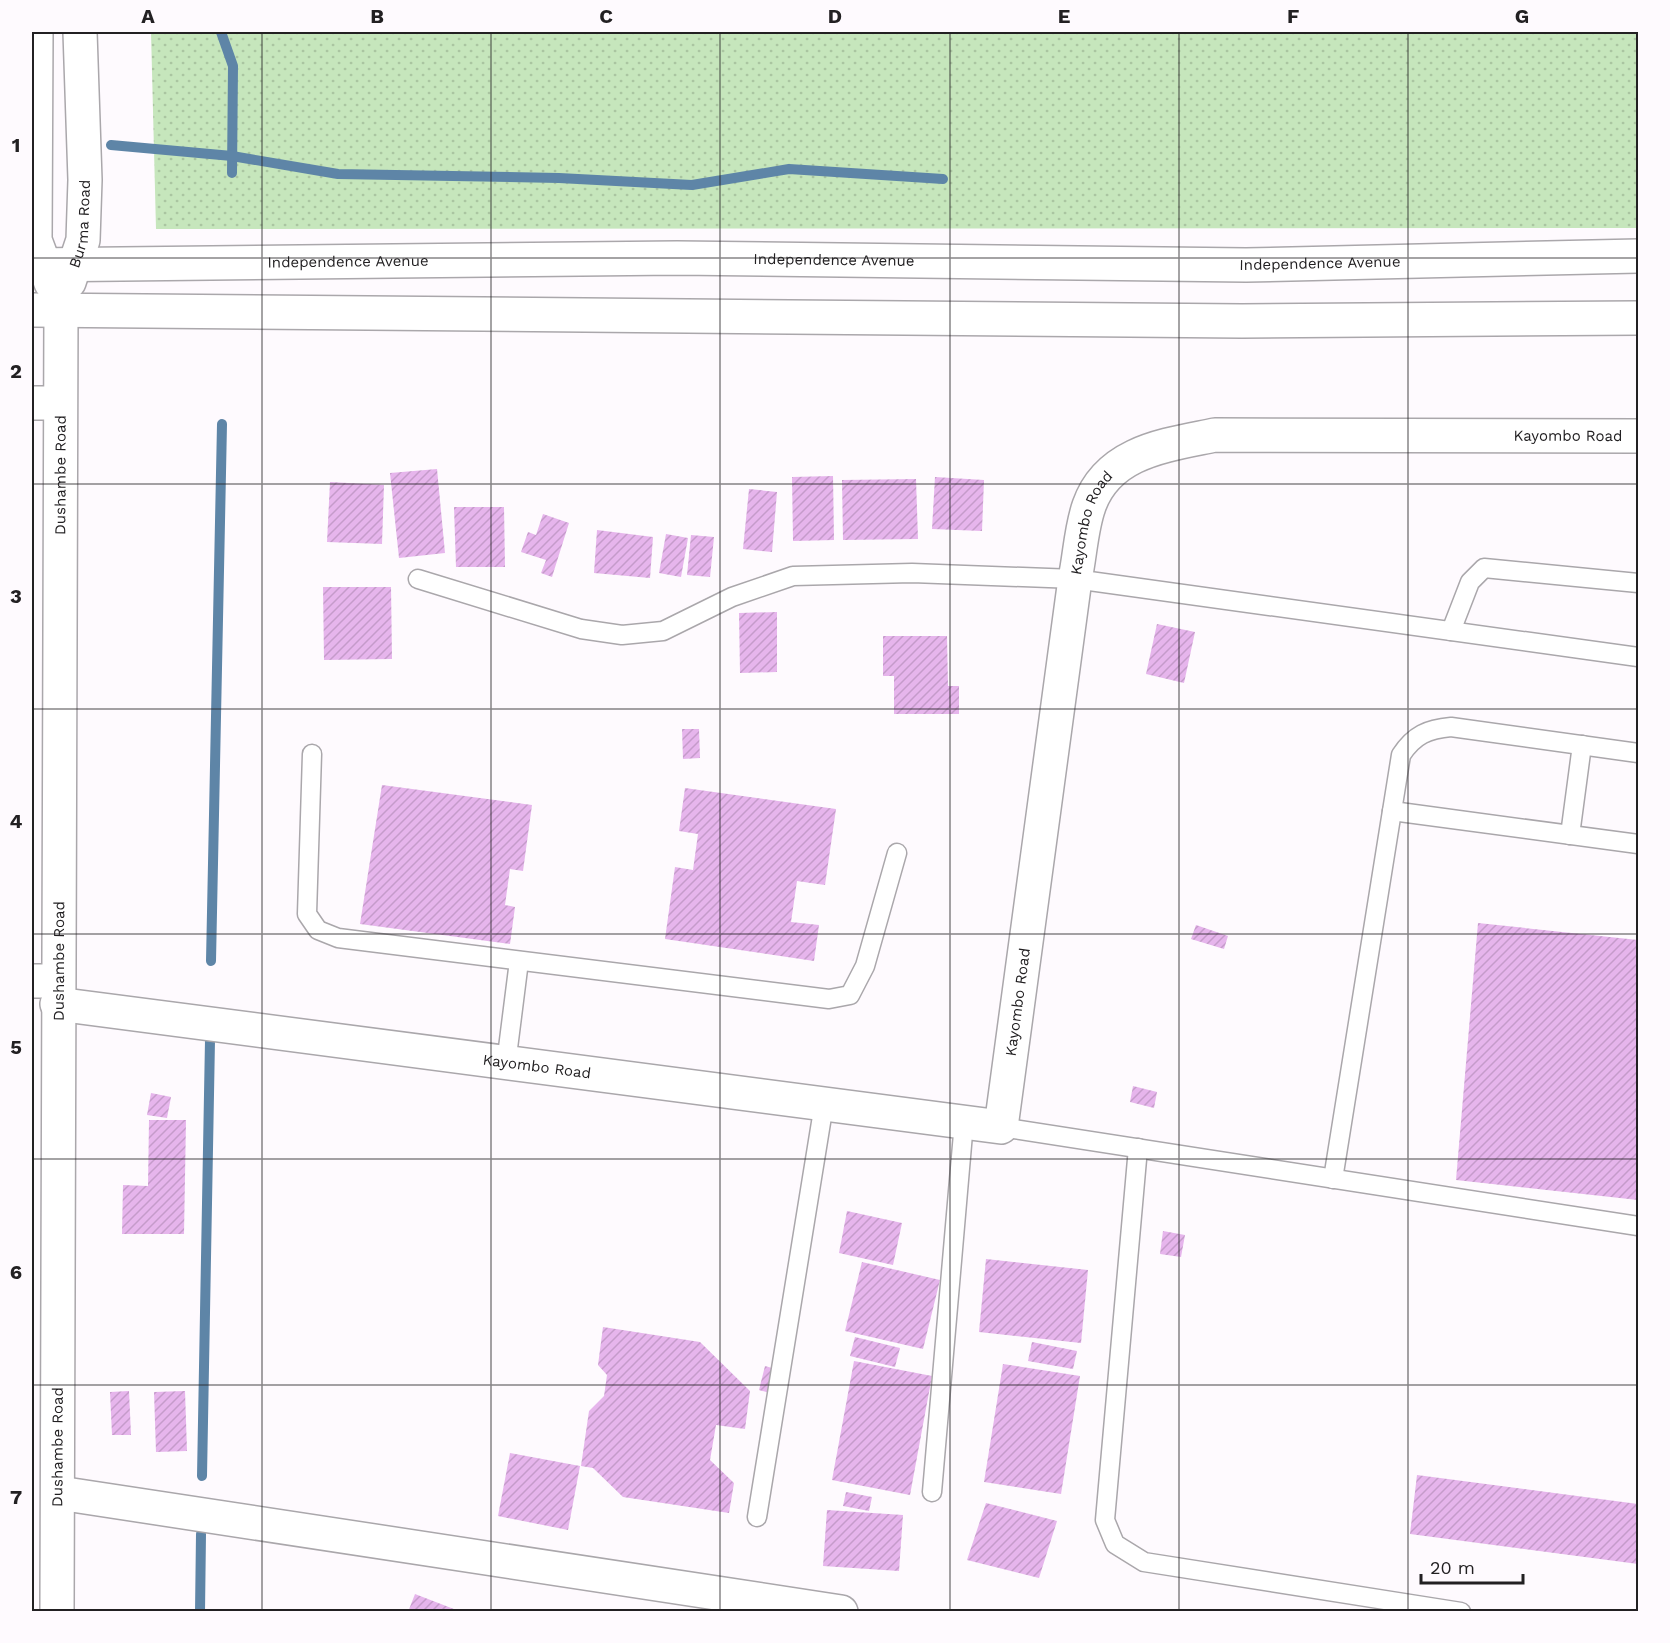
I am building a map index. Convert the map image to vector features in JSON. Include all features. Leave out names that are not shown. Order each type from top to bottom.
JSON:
[{"type":"street","name":"Burma Road","points":[[36,32],[35,240],[50,264],[46,310]]},
{"type":"street","name":"Burma Road","points":[[50,264],[83,240],[85,180],[80,32]]},
{"type":"street","name":"Independence Avenue","points":[[50,264],[677,258],[1246,266],[1638,255]]},
{"type":"street","points":[[46,310],[421,312],[675,318],[1242,321],[1638,318]]},
{"type":"street","name":"Dushambe Road","points":[[46,310],[49,989],[59,1493],[57,1611]]},
{"type":"street","name":"Kayombo Road","points":[[49,989],[506,1064],[1001,1127],[1075,579],[1089,505],[1105,477],[1132,456],[1168,444],[1215,435],[1638,436]]},
{"type":"street","points":[[59,1493],[841,1611]]},
{"type":"lane","points":[[1451,631],[1470,582],[1484,568],[1638,583]]},
{"type":"lane","points":[[418,579],[581,629],[622,635],[663,631],[732,597],[793,576],[912,573],[1075,579],[1638,657]]},
{"type":"lane","points":[[1333,1179],[1401,755],[1410,741],[1430,729],[1451,727],[1638,753]]},
{"type":"lane","points":[[1570,835],[1582,745]]},
{"type":"lane","points":[[312,754],[307,914],[318,930],[338,938],[829,999],[850,995],[865,966],[897,853]]},
{"type":"lane","points":[[1392,811],[1638,844]]},
{"type":"lane","points":[[506,1064],[519,961]]},
{"type":"lane","points":[[758,1517],[824,1104]]},
{"type":"lane","points":[[932,1492],[964,1122]]},
{"type":"lane","points":[[1001,1127],[1638,1226]]},
{"type":"lane","points":[[1138,1148],[1105,1520],[1115,1544],[1144,1562],[1461,1611]]},
{"type":"green space","points":[[151,32],[1638,32],[1638,228],[156,229]]},
{"type":"building","points":[[437,469],[445,553],[399,558],[390,473]]},
{"type":"building","points":[[833,476],[834,540],[793,541],[792,477]]},
{"type":"building","points":[[935,477],[984,480],[982,531],[932,529]]},
{"type":"building","points":[[916,479],[918,539],[843,540],[842,480]]},
{"type":"building","points":[[330,482],[384,485],[382,544],[327,542]]},
{"type":"building","points":[[749,489],[777,492],[772,552],[743,549]]},
{"type":"building","points":[[454,507],[504,507],[505,567],[456,567]]},
{"type":"building","points":[[543,514],[569,523],[552,577],[541,573],[546,560],[521,552],[528,532],[536,535]]},
{"type":"building","points":[[597,530],[653,537],[650,578],[594,573]]},
{"type":"building","points":[[666,534],[688,538],[681,577],[659,573]]},
{"type":"building","points":[[691,535],[714,537],[710,577],[687,575]]},
{"type":"building","points":[[323,587],[391,587],[392,659],[324,660]]},
{"type":"building","points":[[777,612],[777,672],[740,673],[739,613]]},
{"type":"building","points":[[1157,624],[1195,632],[1184,683],[1146,674]]},
{"type":"building","points":[[883,636],[947,636],[948,686],[959,686],[959,714],[894,714],[894,676],[883,676]]},
{"type":"building","points":[[682,729],[699,729],[700,758],[683,759]]},
{"type":"building","points":[[382,785],[532,805],[523,871],[510,869],[505,905],[515,907],[510,944],[360,924]]},
{"type":"building","points":[[685,788],[836,809],[825,885],[797,881],[791,922],[819,925],[814,961],[665,939],[675,867],[693,870],[698,834],[679,831]]},
{"type":"building","points":[[1478,923],[1638,940],[1638,1200],[1456,1180]]},
{"type":"building","points":[[1196,925],[1228,936],[1224,949],[1191,939]]},
{"type":"building","points":[[1133,1086],[1157,1092],[1154,1108],[1130,1102]]},
{"type":"building","points":[[151,1093],[171,1097],[167,1118],[147,1115]]},
{"type":"building","points":[[149,1120],[186,1120],[184,1234],[122,1234],[123,1185],[148,1186]]},
{"type":"building","points":[[847,1211],[902,1223],[893,1265],[839,1253]]},
{"type":"building","points":[[1163,1231],[1185,1235],[1181,1257],[1160,1254]]},
{"type":"building","points":[[986,1259],[1088,1270],[1081,1343],[979,1332]]},
{"type":"building","points":[[862,1262],[940,1280],[923,1349],[845,1331]]},
{"type":"building","points":[[603,1327],[700,1342],[750,1391],[745,1429],[716,1425],[710,1460],[734,1483],[729,1513],[623,1497],[593,1468],[581,1466],[589,1411],[604,1396],[607,1375],[598,1365]]},
{"type":"building","points":[[855,1337],[900,1348],[895,1367],[850,1356]]},
{"type":"building","points":[[1032,1342],[1077,1351],[1073,1369],[1028,1361]]},
{"type":"building","points":[[854,1361],[932,1376],[910,1495],[832,1480]]},
{"type":"building","points":[[1003,1364],[1080,1376],[1061,1494],[984,1482]]},
{"type":"building","points":[[765,1366],[779,1370],[773,1394],[759,1390]]},
{"type":"building","points":[[129,1391],[131,1435],[112,1435],[110,1392]]},
{"type":"building","points":[[185,1391],[187,1451],[156,1452],[154,1392]]},
{"type":"building","points":[[510,1453],[580,1466],[568,1530],[498,1516]]},
{"type":"building","points":[[1417,1475],[1638,1504],[1638,1564],[1410,1534]]},
{"type":"building","points":[[846,1492],[872,1497],[869,1511],[843,1506]]},
{"type":"building","points":[[986,1503],[1057,1521],[1039,1578],[967,1560]]},
{"type":"building","points":[[827,1510],[903,1515],[899,1571],[823,1566]]},
{"type":"building","points":[[415,1594],[459,1611],[459,1612],[408,1612]]},
{"type":"waterway","points":[[221,32],[233,66],[232,173]]},
{"type":"waterway","points":[[111,145],[232,156],[338,174],[559,178],[692,185],[789,169],[943,179]]},
{"type":"waterway","points":[[211,961],[222,424]]},
{"type":"waterway","points":[[202,1476],[210,1040]]},
{"type":"waterway","points":[[200,1612],[201,1534]]}]
